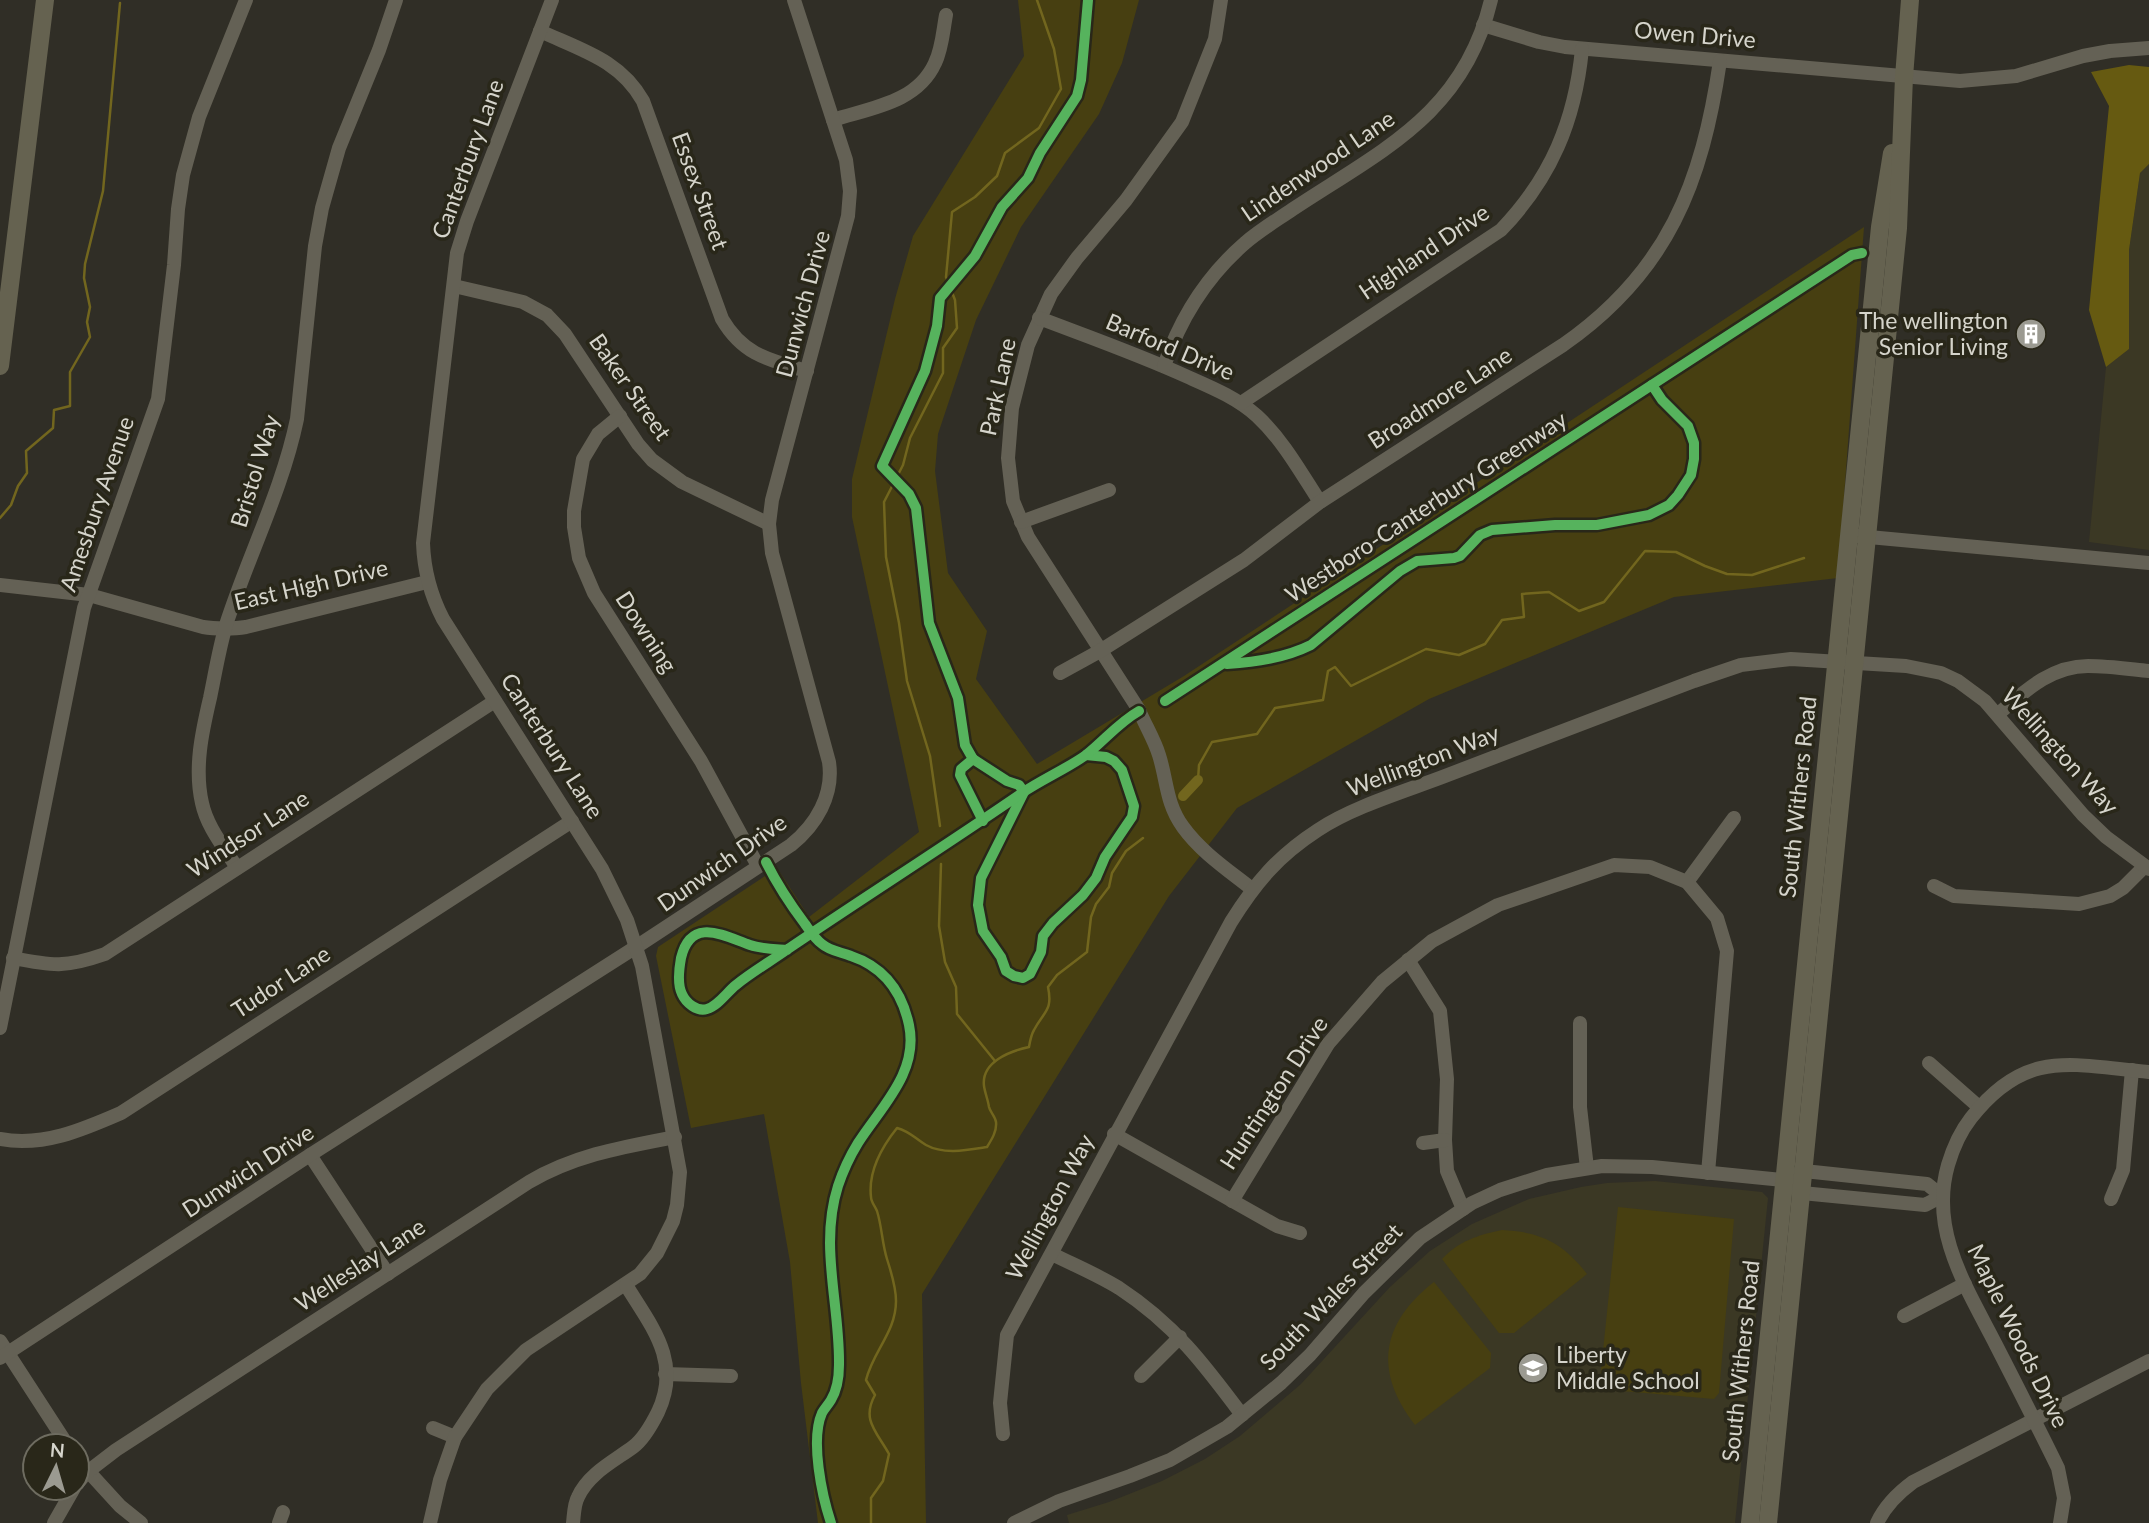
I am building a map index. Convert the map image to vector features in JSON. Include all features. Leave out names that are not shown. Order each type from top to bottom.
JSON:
[{"type":"main road","points":[[1,357],[45,0]]},
{"type":"main road","name":"South Withers Road","points":[[1750,1523],[1783,1180],[1898,228],[1910,0]]},
{"type":"main road","name":"South Withers Road","points":[[1768,1523],[1804,1171],[1846,663]]},
{"type":"street","name":"Amesbury Avenue","points":[[0,1028],[74,654],[89,595],[158,399],[183,175],[199,117],[246,0]]},
{"type":"street","name":"Bristol Way","points":[[237,868],[206,819],[201,802],[198,767],[204,723],[226,627],[279,485],[292,441],[297,419],[315,246],[330,178],[339,148],[397,0]]},
{"type":"street","name":"Canterbury Lane","points":[[430,1523],[440,1480],[455,1437],[487,1389],[526,1350],[640,1274],[657,1253],[673,1221],[680,1172],[642,966],[618,898],[443,619],[427,582],[423,543],[457,253],[461,236],[552,0]]},
{"type":"street","name":"Dunwich Drive","points":[[3,1351],[636,947],[790,845],[808,829],[819,814],[831,775],[772,554],[769,524],[772,500],[850,204],[850,179],[794,0]]},
{"type":"street","name":"Park Lane","points":[[1221,0],[1215,39],[1182,122],[1126,200],[1064,276],[1039,318],[1019,376],[1012,408],[1009,475],[1013,500],[1028,537],[1139,710],[1154,740],[1169,802],[1182,825],[1200,846],[1252,889]]},
{"type":"street","name":"Lindenwood Lane","points":[[1164,366],[1192,305],[1224,262],[1258,232],[1410,131],[1430,114],[1474,51],[1491,0]]},
{"type":"street","points":[[833,120],[901,99],[922,83],[936,62],[946,15]]},
{"type":"street","name":"Owen Drive","points":[[1483,25],[1539,42],[1582,49],[1960,81],[1988,80],[2094,54],[2149,48]]},
{"type":"street","name":"Essex Street","points":[[540,31],[609,63],[636,88],[722,318],[729,330],[748,349],[760,356],[807,371]]},
{"type":"street","name":"Highland Drive","points":[[1241,403],[1501,230],[1512,219],[1532,194],[1559,145],[1574,100],[1582,49]]},
{"type":"street","name":"Broadmore Lane","points":[[1060,673],[1100,651],[1244,560],[1320,502],[1582,332],[1616,302],[1632,285],[1665,239],[1686,199],[1710,122],[1720,61]]},
{"type":"street","name":"Baker Street","points":[[454,286],[523,302],[547,315],[565,334],[638,444],[652,460],[669,474],[769,524]]},
{"type":"street","name":"Barford Drive","points":[[1039,318],[1164,366],[1241,403],[1281,442],[1320,502]]},
{"type":"street","name":"Downing","points":[[620,416],[598,434],[583,459],[574,511],[579,558],[594,593],[701,761],[758,866]]},
{"type":"street","points":[[1021,522],[1109,490]]},
{"type":"street","points":[[1859,536],[2149,563]]},
{"type":"street","name":"East High Drive","points":[[0,585],[89,595],[204,627],[238,629],[427,582]]},
{"type":"street","name":"Wellington Way","points":[[1003,1434],[1000,1404],[1007,1335],[1114,1134],[1231,922],[1252,889],[1269,869],[1319,829],[1338,819],[1416,786],[1694,681],[1741,665],[1791,659],[1906,666],[1941,673],[1972,690],[1998,714],[2083,815],[2106,837],[2147,868]]},
{"type":"street","points":[[1998,714],[2034,685],[2062,670],[2090,666],[2149,671]]},
{"type":"street","name":"Windsor Lane","points":[[13,958],[48,965],[71,965],[105,954],[495,701]]},
{"type":"street","points":[[1686,882],[1734,818]]},
{"type":"street","name":"Tudor Lane","points":[[0,1139],[41,1140],[79,1131],[121,1113],[572,821]]},
{"type":"street","name":"Huntington Drive","points":[[1232,1201],[1328,1044],[1382,982],[1432,941],[1498,905],[1614,865],[1650,867],[1686,882],[1717,918],[1727,951],[1708,1172]]},
{"type":"street","points":[[1934,886],[1954,896],[2079,904],[2110,896],[2147,868]]},
{"type":"street","points":[[1408,960],[1440,1011],[1447,1079],[1447,1171],[1463,1209]]},
{"type":"street","points":[[1580,1023],[1580,1107],[1587,1168]]},
{"type":"street","points":[[1929,1063],[1979,1107]]},
{"type":"street","name":"Maple Woods Drive","points":[[2063,1522],[2063,1482],[2058,1468],[1951,1254],[1945,1235],[1942,1196],[1951,1154],[1967,1122],[2003,1085],[2034,1068],[2061,1064],[2149,1072]]},
{"type":"street","points":[[2111,1199],[2123,1170],[2132,1070]]},
{"type":"street","points":[[1114,1134],[1277,1226],[1300,1233]]},
{"type":"street","name":"Welleslay Lane","points":[[91,1470],[148,1429],[554,1168],[626,1146],[675,1137]]},
{"type":"street","points":[[1423,1143],[1445,1140]]},
{"type":"street","points":[[310,1155],[388,1274]]},
{"type":"street","name":"South Wales Street","points":[[1014,1523],[1059,1501],[1170,1460],[1227,1427],[1310,1355],[1364,1293],[1420,1238],[1488,1195],[1548,1175],[1587,1168],[1624,1166],[1783,1180],[1802,1193]]},
{"type":"street","points":[[1802,1193],[1925,1205],[1942,1196],[1927,1184],[1804,1171]]},
{"type":"street","name":"South Wales Street","points":[[1783,1180],[1804,1171]]},
{"type":"street","points":[[1052,1254],[1117,1287],[1153,1312],[1180,1337],[1242,1415]]},
{"type":"street","points":[[573,1523],[578,1497],[596,1474],[636,1445],[653,1423],[665,1398],[664,1354],[656,1331],[626,1284]]},
{"type":"street","points":[[1904,1316],[1965,1284]]},
{"type":"street","points":[[1141,1376],[1180,1337]]},
{"type":"street","points":[[3,1351],[58,1432]]},
{"type":"street","points":[[1877,1523],[1888,1504],[1913,1482],[2149,1361]]},
{"type":"street","points":[[666,1374],[731,1376]]},
{"type":"street","points":[[433,1428],[455,1437]]},
{"type":"street","points":[[91,1473],[120,1506],[141,1523]]},
{"type":"street","name":"Welleslay Lane","points":[[54,1523],[66,1502]]},
{"type":"shaded area","points":[[1018,0],[1139,0],[1122,63],[1099,114],[1021,227],[976,320],[938,434],[935,471],[948,573],[987,631],[976,679],[1037,764],[1184,676],[1864,227],[1838,578],[1674,597],[1429,699],[1237,808],[1169,896],[922,1294],[926,1523],[818,1523],[790,1262],[764,1114],[691,1128],[656,956],[658,947],[777,868],[809,917],[919,832],[852,517],[852,479],[895,299],[913,236],[1024,56]]},
{"type":"shaded area","points":[[2129,65],[2149,67],[2149,164],[2140,173],[2129,250],[2129,349],[2106,367],[2089,310],[2109,106],[2091,72]]},
{"type":"shaded area","points":[[2149,164],[2149,550],[2089,542],[2106,367],[2129,349],[2129,250],[2140,173]]},
{"type":"shaded area","name":"Liberty Middle School","points":[[1655,1181],[1762,1192],[1768,1198],[1735,1523],[1069,1523],[1067,1515],[1162,1481],[1205,1459],[1240,1436],[1301,1384],[1390,1287],[1430,1251],[1472,1224],[1529,1199],[1607,1183]]},
{"type":"shaded area","points":[[1618,1207],[1734,1219],[1719,1393],[1714,1399],[1599,1389]]},
{"type":"shaded area","points":[[1502,1230],[1528,1233],[1550,1241],[1569,1254],[1587,1274],[1514,1333],[1499,1333],[1442,1259],[1469,1240]]},
{"type":"shaded area","points":[[1434,1282],[1491,1353],[1490,1368],[1415,1425],[1393,1386],[1389,1349],[1403,1314]]},
{"type":"waterway","points":[[940,826],[930,756],[907,681],[886,557],[884,502],[903,465],[910,438],[943,373],[943,348],[957,328],[955,300],[946,277],[952,212],[975,197],[997,176],[1005,153],[1039,128],[1061,89],[1054,49],[1037,0]]},
{"type":"waterway","points":[[0,518],[11,505],[18,486],[27,473],[26,451],[53,428],[54,410],[70,406],[70,372],[90,337],[85,264],[103,191],[120,3]]},
{"type":"waterway","points":[[1198,780],[1199,765],[1212,742],[1257,734],[1275,708],[1323,700],[1328,671],[1335,667],[1351,686],[1426,649],[1459,655],[1485,644],[1502,620],[1524,617],[1522,594],[1549,592],[1579,611],[1604,602],[1645,551],[1676,552],[1727,574],[1752,575],[1804,558]]},
{"type":"waterway","points":[[1183,796],[1198,780]]},
{"type":"waterway","points":[[871,1523],[871,1498],[883,1481],[889,1454],[872,1426],[870,1412],[875,1395],[866,1380],[892,1322],[896,1301],[879,1217],[871,1199],[872,1178],[877,1160],[897,1128],[940,1150],[987,1147],[996,1125],[984,1086],[987,1070],[998,1059],[1029,1047],[1033,1032],[1047,1010],[1048,987],[1057,975],[1087,952],[1091,917],[1096,904],[1109,887],[1112,873],[1126,851],[1143,838]]},
{"type":"waterway","points":[[941,864],[939,926],[945,962],[956,987],[957,1014],[995,1061]]},
{"type":"cycle path","points":[[983,821],[960,775],[961,769],[973,759],[965,745],[958,698],[929,623],[916,508],[909,494],[882,466],[925,371],[937,326],[940,298],[975,256],[1002,207],[1028,178],[1040,153],[1077,96],[1081,80],[1088,0]]},
{"type":"cycle path","name":"Westboro-Canterbury Greenway","points":[[1165,701],[1852,255],[1862,253]]},
{"type":"cycle path","points":[[1227,664],[1270,659],[1311,645],[1400,571],[1417,561],[1460,556],[1480,535],[1492,530],[1597,525],[1649,515],[1669,505],[1691,475],[1694,443],[1688,426],[1662,400],[1652,385]]},
{"type":"cycle path","points":[[787,950],[782,950],[768,949],[750,945],[710,932],[700,933],[692,937],[681,958],[680,990],[686,1001],[696,1008],[703,1010],[711,1007],[755,971],[782,953],[788,949],[817,929],[1022,793],[1086,755],[1139,711]]},
{"type":"cycle path","points":[[973,759],[1007,781],[1019,785],[1024,792],[981,878],[978,905],[983,931],[1001,957],[1006,971],[1023,978],[1030,974],[1041,952],[1043,936],[1096,878],[1105,857],[1132,817],[1134,806],[1122,770],[1106,757],[1086,755]]},
{"type":"cycle path","points":[[766,862],[817,940],[828,948],[863,961],[890,982],[906,1013],[911,1042],[908,1058],[896,1088],[852,1153],[840,1180],[833,1208],[830,1253],[839,1374],[833,1396],[822,1413],[817,1438],[821,1483],[831,1523]]},
{"type":"place","name":"The wellington Senior Living","points":[[2031,334]]},
{"type":"place","name":"Liberty Middle School","points":[[1533,1368]]}]
